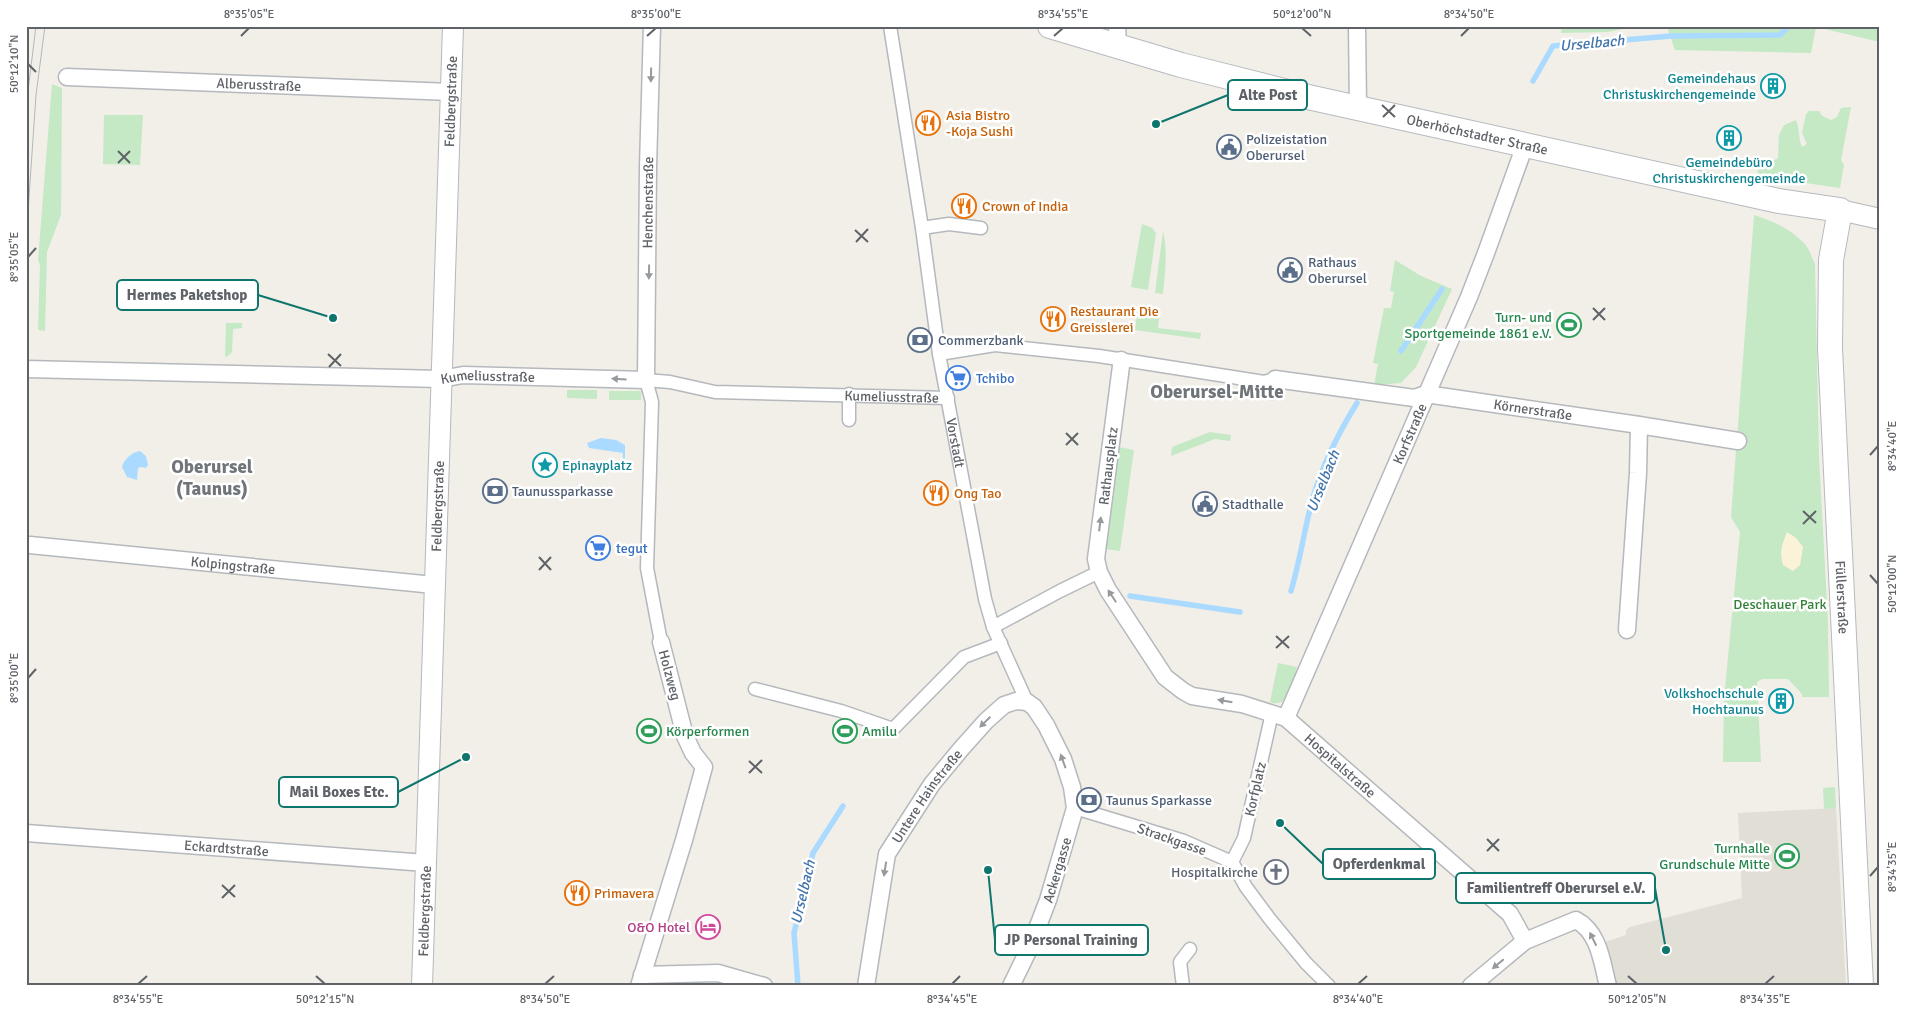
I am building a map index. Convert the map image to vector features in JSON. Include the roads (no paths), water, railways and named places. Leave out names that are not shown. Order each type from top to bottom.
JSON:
[{"type":"main road","name":"Oberhöchstadter Straße","points":[[1050,26],[1118,36],[1181,65],[1283,91],[1779,201],[1840,210]]},
{"type":"main road","name":"Füllerstraße","points":[[1840,210],[1831,260],[1830,348],[1862,986]]},
{"type":"street","name":"Feldbergstraße","points":[[422,986],[453,26]]},
{"type":"street","name":"Henchenstraße","points":[[646,380],[648,167],[652,26]]},
{"type":"street","name":"Vorstadt","points":[[890,26],[922,228],[939,354],[986,599],[993,627],[1027,702],[1034,707],[1046,725],[1063,758],[1072,787],[1075,808]]},
{"type":"street","points":[[1357,26],[1358,107]]},
{"type":"street","name":"Alberusstraße","points":[[67,77],[451,92]]},
{"type":"street","name":"Korfstraße","points":[[1279,716],[1426,394],[1486,253],[1525,145]]},
{"type":"street","name":"Oberhöchstadter Straße","points":[[1840,210],[1880,219]]},
{"type":"street","points":[[922,228],[949,224],[981,228]]},
{"type":"street","points":[[939,354],[995,346],[1077,353],[1264,382],[1273,386],[1414,398],[1426,394]]},
{"type":"street","name":"Rathausplatz","points":[[1099,572],[1096,559],[1121,360]]},
{"type":"street","name":"Kumeliusstraße","points":[[26,369],[441,379],[463,375],[646,380],[670,382],[715,392],[948,398]]},
{"type":"street","name":"Holzweg","points":[[641,980],[687,831],[704,767],[693,753],[685,736],[661,642],[647,568],[652,402],[646,380]]},
{"type":"street","points":[[848,420],[849,394]]},
{"type":"street","name":"Körnerstraße","points":[[1426,394],[1738,441]]},
{"type":"street","points":[[1627,630],[1638,473],[1639,425]]},
{"type":"street","name":"Kolpingstraße","points":[[30,545],[434,585]]},
{"type":"street","points":[[993,627],[1060,590],[1099,572]]},
{"type":"street","name":"Hospitalstraße","points":[[1099,572],[1108,590],[1165,677],[1192,696],[1242,704],[1279,716],[1510,914],[1525,941]]},
{"type":"street","points":[[755,689],[840,711],[893,730],[964,656],[1001,643]]},
{"type":"street","name":"Untere Hainstraße","points":[[866,986],[887,854],[932,784],[960,748],[1004,705],[1016,701],[1027,702]]},
{"type":"street","name":"Korfplatz","points":[[1232,862],[1244,838],[1279,716]]},
{"type":"street","name":"Strackgasse","points":[[1075,808],[1184,841],[1232,862]]},
{"type":"street","name":"Ackergasse","points":[[1011,986],[1030,947],[1048,900],[1075,808]]},
{"type":"street","name":"Eckardtstraße","points":[[26,833],[426,863]]},
{"type":"street","points":[[1232,862],[1246,887],[1269,918],[1306,963],[1330,986]]},
{"type":"street","points":[[1471,986],[1525,941],[1576,920],[1585,925],[1595,940],[1608,986]]},
{"type":"street","points":[[1183,986],[1180,962],[1190,949]]},
{"type":"street","points":[[641,980],[718,973],[764,986]]},
{"type":"water","points":[[601,438],[616,440],[625,445],[625,467],[612,472],[601,472],[602,467],[622,467],[623,453],[589,448],[587,443]]},
{"type":"water","points":[[140,451],[146,456],[148,465],[146,468],[138,468],[137,480],[127,477],[122,467],[129,456]]},
{"type":"waterway","name":"Urselbach","points":[[1533,81],[1553,46],[1671,36],[1780,35],[1789,26]]},
{"type":"waterway","name":"Urselbach","points":[[1401,351],[1442,289]]},
{"type":"waterway","name":"Urselbach","points":[[1291,591],[1309,512],[1320,476],[1357,403]]},
{"type":"waterway","name":"Urselbach","points":[[1130,596],[1240,612]]},
{"type":"waterway","name":"Urselbach","points":[[798,986],[794,933],[813,853],[843,806]]},
{"type":"tram line","points":[[26,107],[36,26]]},
{"type":"tram line","points":[[26,241],[36,95],[45,26]]},
{"type":"place","name":"Gemeindehaus Christuskirchengemeinde","points":[[1773,86]]},
{"type":"place","name":"Asia Bistro -Koja Sushi","points":[[928,123]]},
{"type":"place","name":"Alte Post","points":[[1156,124]]},
{"type":"place","name":"Gemeindebüro Christuskirchengemeinde","points":[[1729,138]]},
{"type":"place","name":"Polizeistation Oberursel","points":[[1229,147]]},
{"type":"place","name":"Crown of India","points":[[964,206]]},
{"type":"place","name":"Rathaus Oberursel","points":[[1290,270]]},
{"type":"place","name":"Hermes Paketshop","points":[[333,318]]},
{"type":"place","name":"Restaurant Die Greisslerei","points":[[1053,319]]},
{"type":"place","name":"Turn- und Sportgemeinde 1861 e.V.","points":[[1569,325]]},
{"type":"place","name":"Commerzbank","points":[[920,340]]},
{"type":"place","name":"Tchibo","points":[[958,378]]},
{"type":"place","name":"Epinayplatz","points":[[545,465]]},
{"type":"place","name":"Taunussparkasse","points":[[495,491]]},
{"type":"place","name":"Ong Tao","points":[[936,493]]},
{"type":"place","name":"Stadthalle","points":[[1205,504]]},
{"type":"place","name":"tegut","points":[[598,548]]},
{"type":"place","name":"Volkshochschule Hochtaunus","points":[[1781,701]]},
{"type":"place","name":"Körperformen","points":[[649,731]]},
{"type":"place","name":"Amilu","points":[[845,731]]},
{"type":"place","name":"Mail Boxes Etc.","points":[[466,757]]},
{"type":"place","name":"Taunus Sparkasse","points":[[1089,800]]},
{"type":"place","name":"Opferdenkmal","points":[[1280,823]]},
{"type":"place","name":"Turnhalle Grundschule Mitte","points":[[1787,856]]},
{"type":"place","name":"JP Personal Training","points":[[988,870]]},
{"type":"place","name":"Hospitalkirche","points":[[1276,872]]},
{"type":"place","name":"Primavera","points":[[577,893]]},
{"type":"place","name":"O&O Hotel","points":[[708,927]]},
{"type":"place","name":"Familientreff Oberursel e.V.","points":[[1666,950]]},
{"type":"district","name":"Oberursel-Mitte","points":[[1217,391]]},
{"type":"district","name":"Oberursel (Taunus)","points":[[212,477]]},
{"type":"park label","name":"Deschauer Park","points":[[1780,604]]}]
